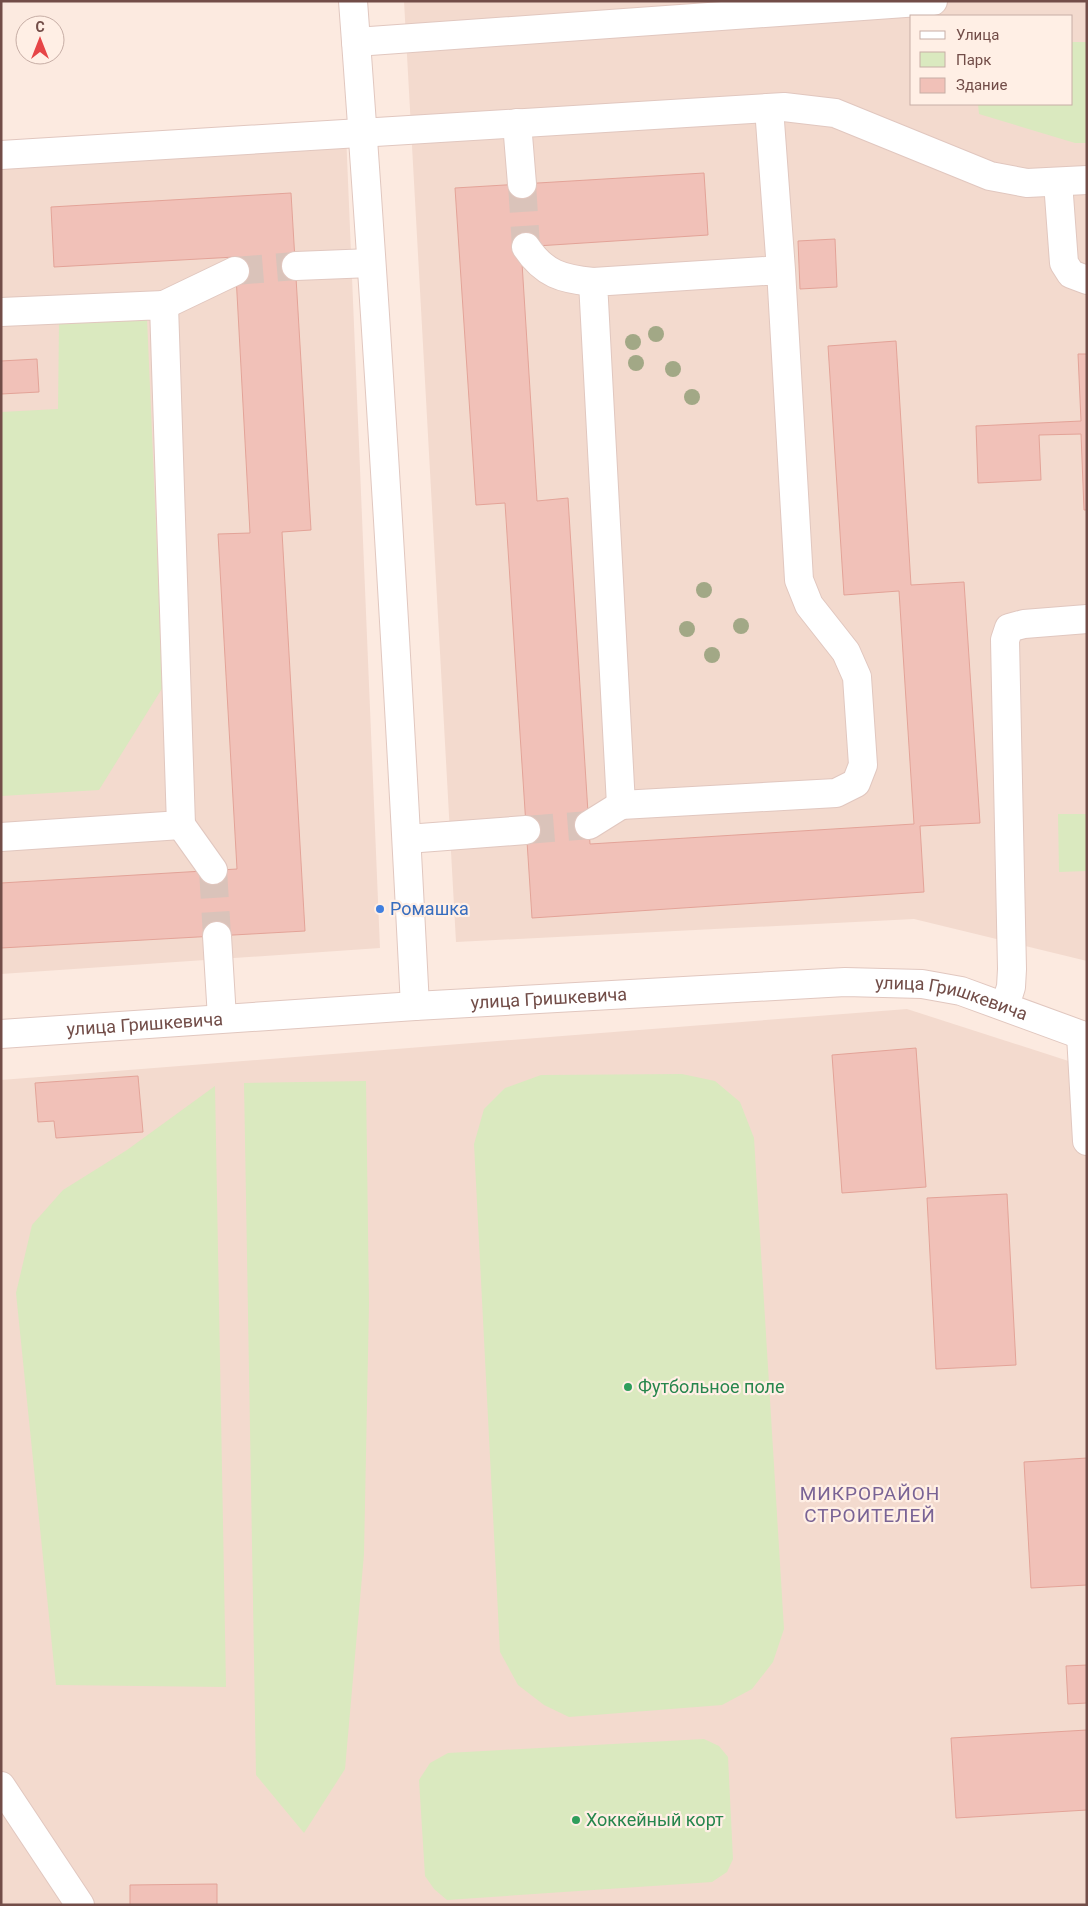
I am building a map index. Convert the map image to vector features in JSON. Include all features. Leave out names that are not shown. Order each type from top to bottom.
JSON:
[{"type":"street","points":[[353,1],[363,132],[416,1006]]},
{"type":"street","points":[[356,42],[934,1]]},
{"type":"street","points":[[1,156],[784,107],[835,113],[990,176],[1026,183],[1087,180]]},
{"type":"street","points":[[589,825],[621,805],[836,793],[856,783],[863,764],[857,677],[846,652],[809,605],[799,580],[781,270],[769,108]]},
{"type":"street","points":[[517,123],[522,184]]},
{"type":"street","points":[[1058,182],[1064,263],[1071,274],[1087,280]]},
{"type":"street","points":[[526,247],[535,261],[551,272],[572,280],[593,282],[781,270]]},
{"type":"street","points":[[296,266],[371,263]]},
{"type":"street","points":[[1,312],[164,305],[235,271]]},
{"type":"street","points":[[593,282],[621,805]]},
{"type":"street","points":[[164,305],[181,825],[213,870]]},
{"type":"street","points":[[1004,1006],[1011,987],[1012,969],[1004,640],[1009,628],[1016,626],[1087,619]]},
{"type":"street","points":[[1,837],[181,825]]},
{"type":"street","points":[[407,839],[526,830]]},
{"type":"street","points":[[217,936],[222,1018]]},
{"type":"street","name":"улица Гришкевича","points":[[1,1034],[416,1006],[845,982],[922,984],[960,991],[1084,1036]]},
{"type":"street","points":[[1084,1036],[1087,1141]]},
{"type":"street","points":[[1,1786],[80,1905]]},
{"type":"shaded area","points":[[404,1],[1087,1],[1087,961],[914,919],[456,942]]},
{"type":"shaded area","points":[[346,133],[380,948],[1,974],[1,154]]},
{"type":"shaded area","points":[[907,1009],[1087,1067],[1087,1905],[1,1905],[1,1080]]},
{"type":"green space","points":[[1073,42],[1087,42],[1087,143],[1075,143],[979,114],[978,105],[1073,105]]},
{"type":"green space","points":[[147,318],[163,687],[99,790],[2,796],[1,412],[58,409],[59,321]]},
{"type":"green space","points":[[1058,814],[1087,814],[1087,871],[1059,872]]},
{"type":"green space","name":"Футбольное поле","points":[[682,1074],[715,1081],[740,1102],[754,1138],[784,1629],[773,1662],[752,1689],[722,1705],[569,1717],[544,1705],[518,1685],[500,1652],[474,1144],[484,1109],[505,1088],[541,1075]]},
{"type":"green space","points":[[366,1081],[369,1304],[364,1554],[345,1769],[304,1833],[256,1775],[244,1083]]},
{"type":"green space","points":[[215,1086],[226,1687],[56,1685],[16,1293],[32,1225],[63,1190],[127,1150]]},
{"type":"green space","name":"Хоккейный корт","points":[[704,1739],[719,1746],[728,1757],[733,1859],[727,1872],[712,1882],[447,1900],[434,1889],[425,1876],[419,1780],[430,1763],[448,1753]]},
{"type":"building","points":[[704,173],[708,235],[521,247],[537,501],[568,498],[590,844],[914,824],[899,591],[844,595],[828,346],[896,341],[911,585],[964,582],[980,823],[920,826],[924,892],[532,918],[505,503],[476,505],[455,188]]},
{"type":"building","points":[[291,193],[311,530],[282,532],[305,931],[1,948],[1,883],[237,869],[218,534],[250,533],[235,257],[54,267],[51,207]]},
{"type":"building","points":[[835,239],[837,287],[800,289],[798,241]]},
{"type":"building","points":[[1078,354],[1087,354],[1087,510],[1084,510],[1081,434],[1039,435],[1041,480],[978,483],[976,426],[1081,421]]},
{"type":"building","points":[[37,359],[39,392],[1,394],[1,361]]},
{"type":"building","points":[[916,1048],[926,1187],[842,1193],[832,1055]]},
{"type":"building","points":[[138,1076],[143,1132],[56,1138],[54,1121],[38,1122],[35,1083]]},
{"type":"building","points":[[1007,1194],[1016,1365],[936,1369],[927,1198]]},
{"type":"building","points":[[1087,1458],[1087,1585],[1031,1588],[1024,1462]]},
{"type":"building","points":[[1087,1665],[1087,1703],[1068,1704],[1066,1666]]},
{"type":"building","points":[[1087,1730],[1087,1810],[956,1818],[951,1738]]},
{"type":"building","points":[[217,1884],[217,1905],[130,1905],[130,1885]]},
{"type":"tunnel","points":[[522,184],[526,247]]},
{"type":"tunnel","points":[[235,271],[296,266]]},
{"type":"tunnel","points":[[526,830],[589,825]]},
{"type":"tunnel","points":[[213,870],[217,936]]},
{"type":"place","name":"Ромашка","points":[[380,909]]},
{"type":"place","name":"Футбольное поле","points":[[628,1387]]},
{"type":"place","name":"Хоккейный корт","points":[[576,1820]]},
{"type":"district","name":"МИКРОРАЙОН СТРОИТЕЛЕЙ","points":[[870,1504]]}]
